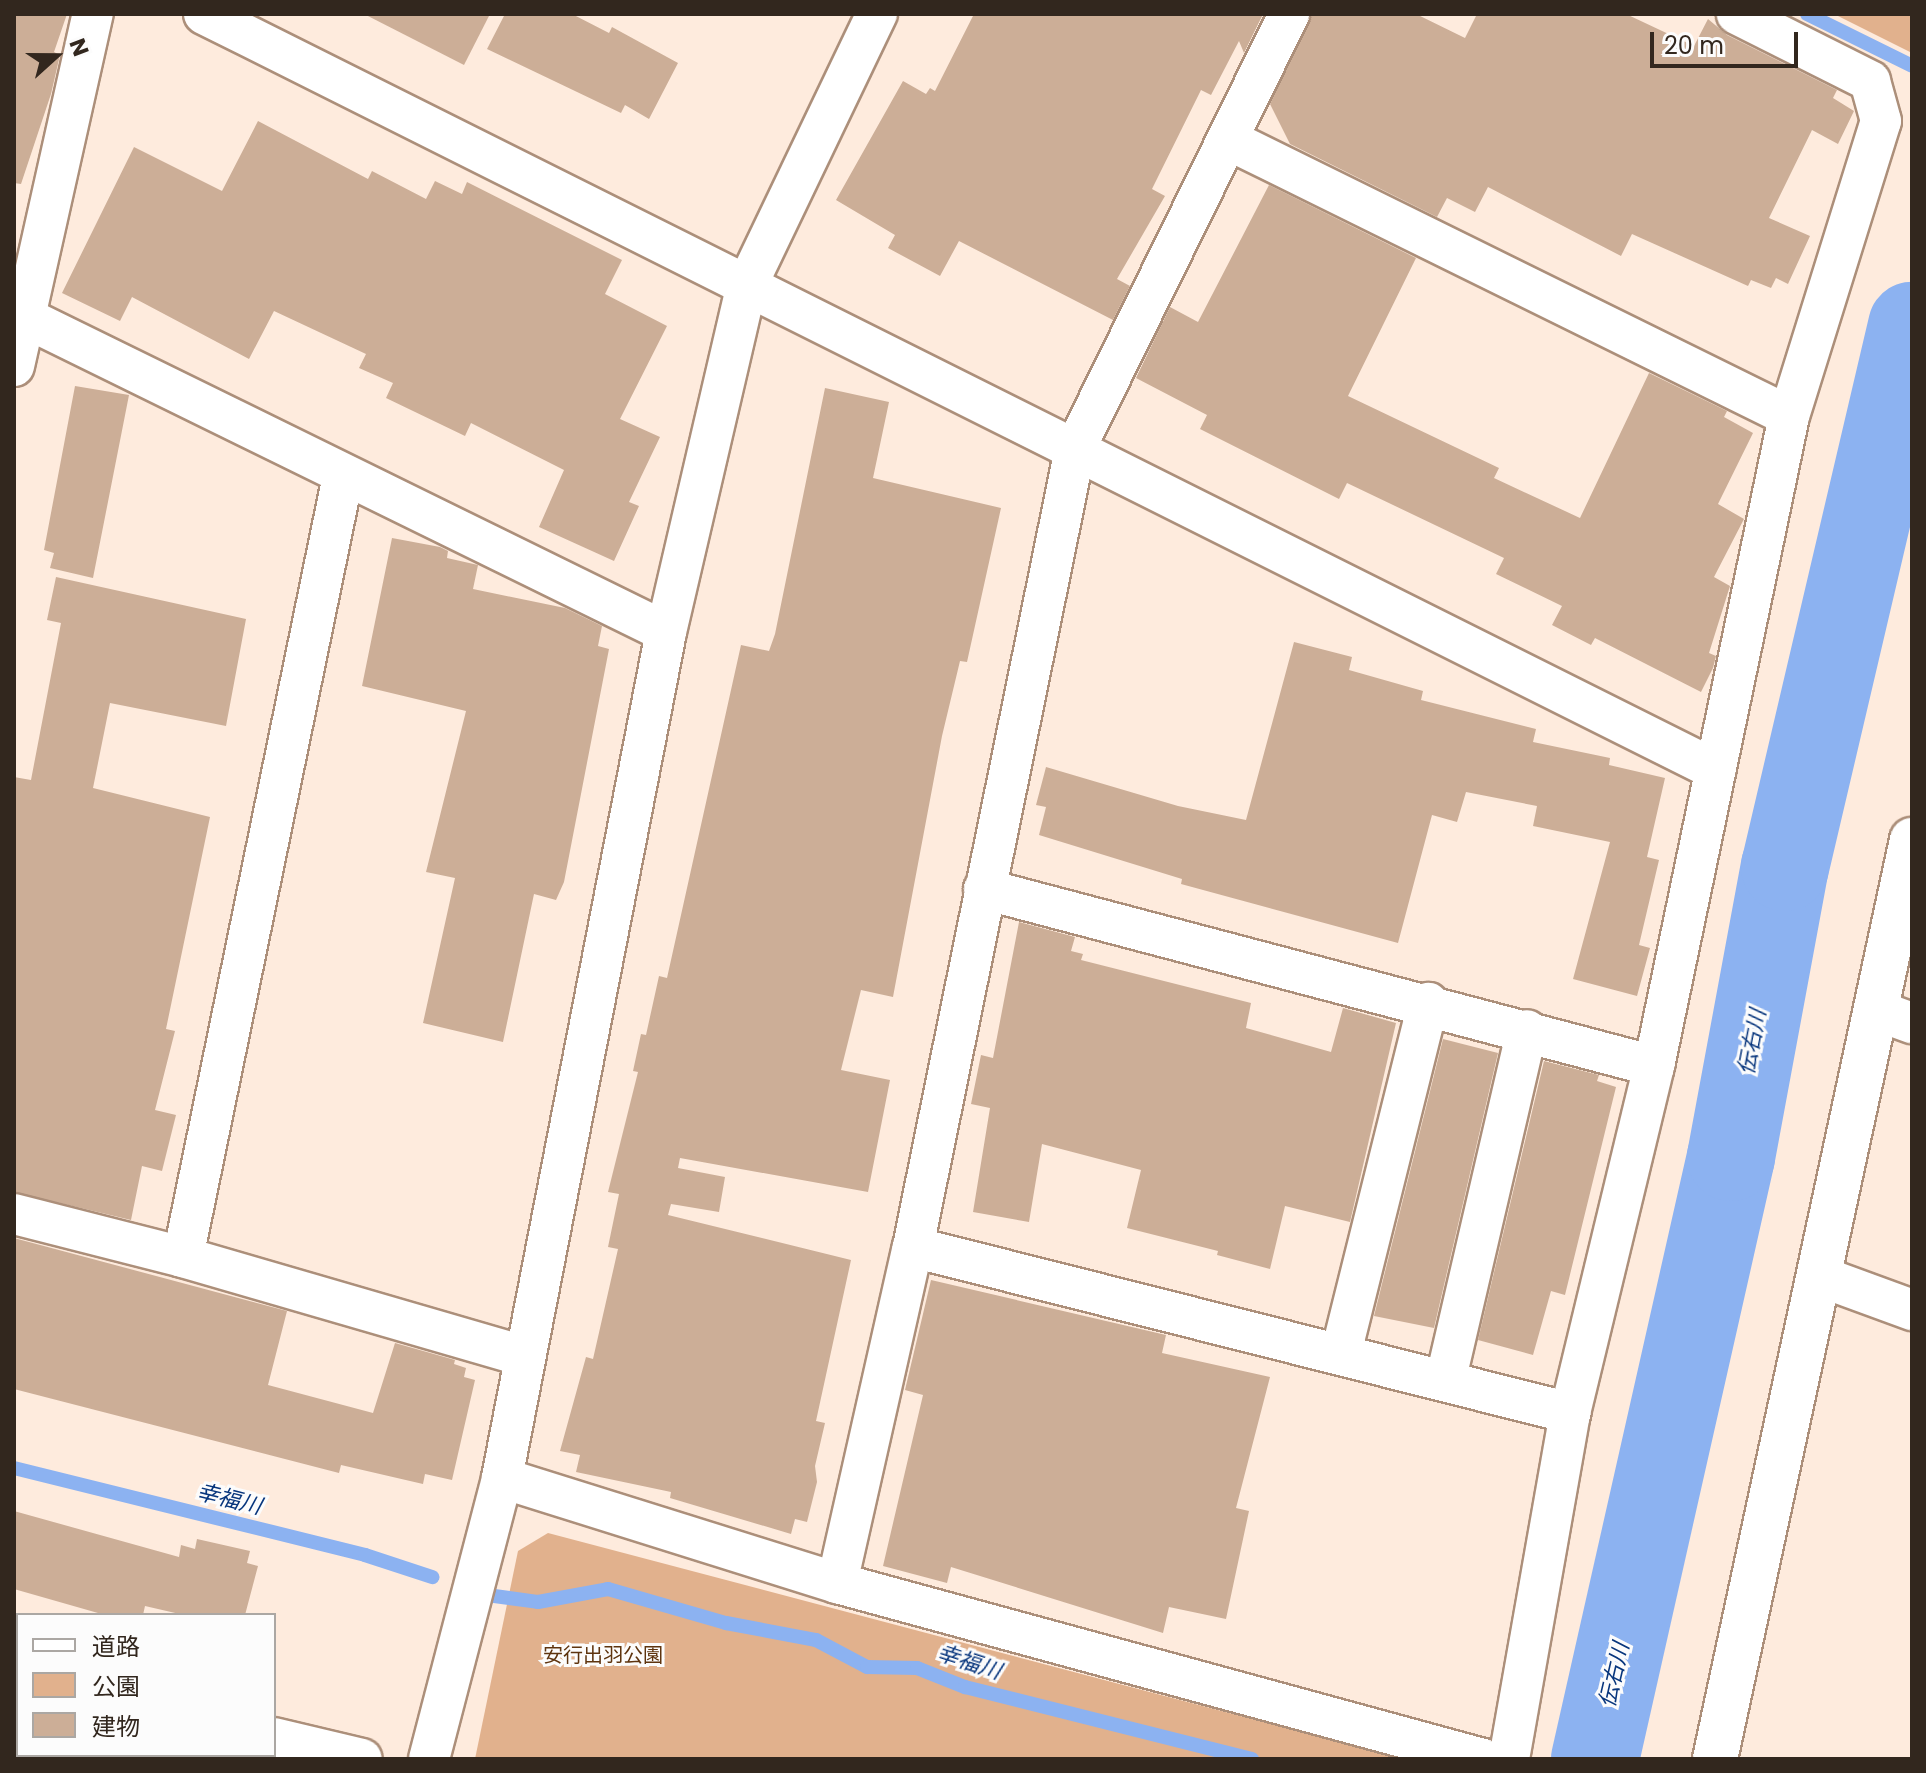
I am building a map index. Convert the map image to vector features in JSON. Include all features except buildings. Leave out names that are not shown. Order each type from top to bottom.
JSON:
[{"type":"street","points":[[14,366],[19,315],[93,14]]},
{"type":"street","points":[[204,14],[1716,770]]},
{"type":"street","points":[[429,1759],[502,1478],[523,1356],[666,632],[746,287],[877,14]]},
{"type":"street","points":[[837,1583],[913,1247],[1075,449],[1289,14]]},
{"type":"street","points":[[1509,1759],[1570,1413],[1654,1066],[1789,416],[1881,121],[1870,81],[1737,14]]},
{"type":"street","points":[[1229,140],[1789,416]]},
{"type":"street","points":[[19,315],[666,632]]},
{"type":"street","points":[[183,1257],[343,476]]},
{"type":"street","points":[[1715,1759],[1822,1277],[1894,1017],[1912,840]]},
{"type":"street","points":[[984,889],[1428,1003],[1654,1066]]},
{"type":"street","points":[[1341,1353],[1428,1003]]},
{"type":"street","points":[[1446,1378],[1527,1030]]},
{"type":"street","points":[[14,1214],[183,1257],[523,1356]]},
{"type":"street","points":[[913,1247],[1446,1378],[1570,1413]]},
{"type":"street","points":[[1822,1277],[1912,1310]]},
{"type":"street","points":[[502,1478],[837,1583],[1483,1759]]},
{"type":"street","points":[[276,1746],[362,1759]]},
{"type":"green space","points":[[1834,14],[1912,14],[1912,53]]},
{"type":"green space","name":"安行出羽公園","points":[[548,1533],[1403,1759],[475,1759],[518,1551]]},
{"type":"waterway","points":[[1807,14],[1912,66]]},
{"type":"waterway","name":"伝右川","points":[[1595,1759],[1731,1157],[1785,867],[1912,326]]},
{"type":"waterway","name":"幸福川","points":[[14,1468],[365,1555],[432,1577]]},
{"type":"waterway","name":"幸福川","points":[[487,1595],[538,1602],[608,1589],[726,1623],[816,1640],[867,1667],[917,1668],[965,1687],[1252,1759]]}]
